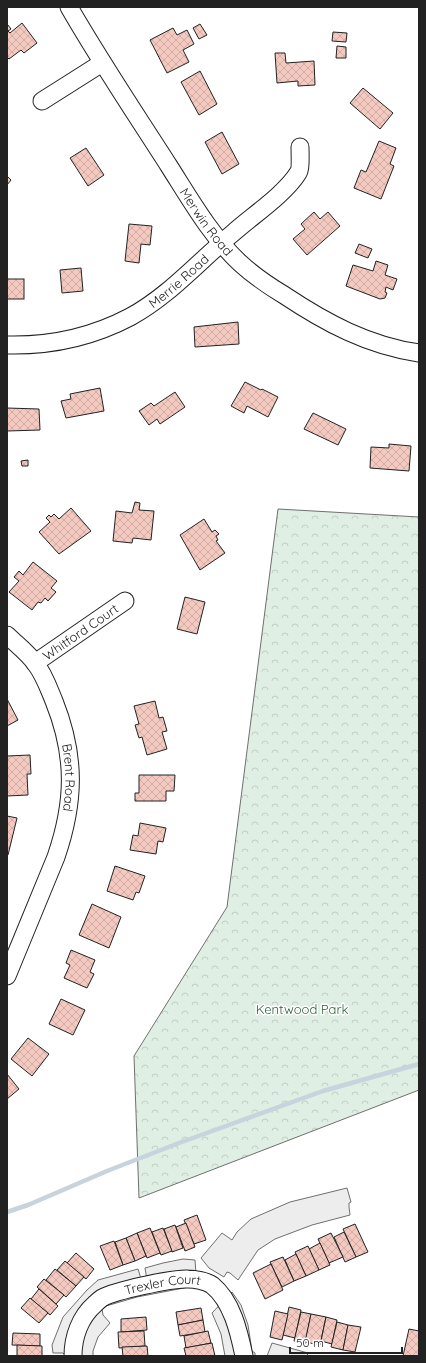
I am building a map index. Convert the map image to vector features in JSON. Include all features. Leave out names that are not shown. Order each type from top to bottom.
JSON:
[{"type":"street","name":"Merwin Road","points":[[69,7],[102,63],[193,203],[214,234],[240,263],[273,288],[314,315],[358,336],[396,348],[419,353]]},
{"type":"street","points":[[42,101],[102,63]]},
{"type":"street","name":"Merrie Road","points":[[7,345],[28,345],[65,340],[92,332],[130,317],[146,307],[176,285],[222,242],[284,189],[299,172],[300,147]]},
{"type":"street","name":"Whitford Court","points":[[35,663],[125,601]]},
{"type":"street","name":"Brent Road","points":[[7,635],[35,663],[50,690],[62,720],[70,760],[70,796],[67,818],[56,857],[7,976]]},
{"type":"street","name":"Trexler Court","points":[[73,1356],[73,1348],[78,1328],[93,1305],[102,1298],[112,1294],[168,1281],[189,1279],[210,1284],[223,1297],[234,1320],[244,1356]]},
{"type":"green space","name":"Kentwood Park","points":[[278,509],[419,517],[419,1090],[139,1198],[134,1056],[227,907]]},
{"type":"shaded area","points":[[347,1188],[351,1202],[349,1203],[350,1215],[312,1225],[275,1239],[258,1250],[238,1280],[227,1272],[224,1277],[209,1268],[201,1258],[222,1233],[232,1240],[237,1232],[251,1219],[290,1202]]},
{"type":"shaded area","points":[[183,1259],[195,1260],[197,1288],[189,1287],[137,1297],[106,1306],[102,1309],[103,1315],[110,1323],[98,1337],[93,1351],[93,1356],[66,1356],[63,1353],[53,1353],[52,1345],[63,1317],[98,1280],[138,1269],[142,1282],[147,1280],[145,1268]]},
{"type":"shaded area","points":[[232,1292],[241,1305],[248,1325],[252,1351],[255,1353],[255,1356],[225,1356],[221,1334],[212,1313]]},
{"type":"shaded area","points":[[272,1343],[308,1353],[307,1356],[267,1356]]},
{"type":"building","points":[[22,23],[37,43],[24,53],[21,50],[9,59],[7,57],[7,26],[8,25],[11,29],[8,31],[10,33]]},
{"type":"building","points":[[200,24],[207,35],[199,39],[193,28]]},
{"type":"building","points":[[173,28],[177,35],[187,30],[194,44],[183,50],[189,62],[167,73],[150,40]]},
{"type":"building","points":[[333,32],[347,33],[346,42],[332,41]]},
{"type":"building","points":[[337,46],[346,47],[346,58],[336,58]]},
{"type":"building","points":[[275,53],[285,53],[286,63],[314,61],[315,85],[298,86],[298,81],[277,83]]},
{"type":"building","points":[[200,71],[217,104],[199,115],[181,82]]},
{"type":"building","points":[[363,88],[393,113],[380,129],[350,103]]},
{"type":"building","points":[[222,132],[239,164],[222,174],[205,142]]},
{"type":"building","points":[[379,141],[396,148],[390,164],[394,166],[381,199],[354,188],[361,170],[366,172]]},
{"type":"building","points":[[86,148],[104,175],[88,186],[70,158]]},
{"type":"building","points":[[7,176],[11,180],[7,185]]},
{"type":"building","points":[[314,212],[320,219],[328,212],[340,226],[307,255],[293,239],[305,229],[301,224]]},
{"type":"building","points":[[129,224],[152,226],[150,245],[141,244],[139,263],[125,261]]},
{"type":"building","points":[[359,244],[372,249],[368,258],[355,253]]},
{"type":"building","points":[[376,261],[388,265],[385,275],[397,279],[393,290],[386,287],[385,292],[387,293],[385,298],[380,299],[346,286],[353,265],[373,271]]},
{"type":"building","points":[[81,268],[83,291],[62,293],[60,270]]},
{"type":"building","points":[[7,279],[24,279],[24,299],[7,299]]},
{"type":"building","points":[[238,322],[239,344],[195,347],[194,327]]},
{"type":"building","points":[[245,382],[278,397],[268,417],[247,406],[244,413],[231,406]]},
{"type":"building","points":[[100,388],[104,411],[66,418],[61,401],[71,399],[70,394]]},
{"type":"building","points":[[175,392],[185,407],[160,424],[157,419],[149,425],[139,411],[151,403],[154,406]]},
{"type":"building","points":[[7,408],[39,409],[40,430],[7,431]]},
{"type":"building","points":[[313,413],[346,429],[338,445],[304,429]]},
{"type":"building","points":[[389,444],[411,446],[409,471],[370,468],[371,447],[389,448]]},
{"type":"building","points":[[28,460],[28,466],[22,466],[21,461]]},
{"type":"building","points":[[135,502],[140,503],[139,510],[154,511],[151,540],[133,538],[132,543],[113,541],[116,511],[132,513]]},
{"type":"building","points":[[71,508],[91,531],[59,554],[39,532],[50,522],[46,518],[49,515],[51,517],[54,514],[59,519]]},
{"type":"building","points":[[204,519],[212,532],[215,530],[219,534],[216,536],[218,540],[216,541],[225,553],[200,570],[180,535]]},
{"type":"building","points":[[33,562],[57,581],[51,588],[56,592],[48,601],[45,598],[41,603],[38,602],[32,610],[9,592],[19,581],[14,577],[19,571],[23,575]]},
{"type":"building","points":[[185,597],[205,602],[197,634],[177,629]]},
{"type":"building","points":[[7,699],[18,720],[7,726]]},
{"type":"building","points":[[155,701],[159,718],[163,717],[167,731],[162,732],[167,749],[147,755],[142,737],[139,738],[135,725],[139,724],[134,706]]},
{"type":"building","points":[[30,755],[31,774],[27,774],[28,795],[7,796],[7,756]]},
{"type":"building","points":[[139,775],[175,775],[174,791],[166,791],[166,801],[135,801],[135,793],[139,793]]},
{"type":"building","points":[[7,816],[17,818],[8,855],[7,855]]},
{"type":"building","points":[[140,823],[166,828],[163,842],[158,841],[156,854],[130,850],[133,835],[138,836]]},
{"type":"building","points":[[115,866],[145,876],[139,893],[136,892],[133,900],[107,891]]},
{"type":"building","points":[[92,904],[121,917],[109,948],[79,935]]},
{"type":"building","points":[[71,950],[95,960],[90,972],[94,974],[87,988],[64,978],[70,965],[66,963]]},
{"type":"building","points":[[61,999],[85,1010],[73,1035],[49,1024]]},
{"type":"building","points":[[28,1038],[49,1054],[32,1076],[11,1059]]},
{"type":"building","points":[[7,1074],[19,1089],[7,1099]]},
{"type":"building","points":[[197,1215],[206,1240],[194,1244],[184,1220]]},
{"type":"building","points":[[186,1223],[195,1247],[185,1251],[176,1227]]},
{"type":"building","points":[[355,1224],[368,1252],[356,1257],[343,1229]]},
{"type":"building","points":[[175,1225],[183,1248],[172,1252],[164,1229]]},
{"type":"building","points":[[150,1228],[160,1253],[147,1258],[137,1233]]},
{"type":"building","points":[[163,1228],[172,1251],[161,1255],[152,1232]]},
{"type":"building","points":[[344,1232],[356,1257],[345,1262],[334,1237]]},
{"type":"building","points":[[137,1233],[146,1256],[135,1261],[126,1238]]},
{"type":"building","points":[[331,1233],[343,1257],[329,1263],[318,1239]]},
{"type":"building","points":[[126,1238],[135,1261],[123,1265],[115,1242]]},
{"type":"building","points":[[114,1241],[123,1265],[110,1270],[100,1246]]},
{"type":"building","points":[[320,1243],[330,1265],[319,1270],[309,1249]]},
{"type":"building","points":[[308,1246],[319,1270],[306,1276],[295,1252]]},
{"type":"building","points":[[76,1253],[94,1269],[86,1279],[67,1263]]},
{"type":"building","points":[[296,1254],[306,1276],[294,1281],[285,1260]]},
{"type":"building","points":[[283,1257],[294,1281],[282,1287],[270,1262]]},
{"type":"building","points":[[65,1261],[84,1277],[76,1286],[57,1270]]},
{"type":"building","points":[[271,1264],[283,1290],[265,1299],[253,1273]]},
{"type":"building","points":[[55,1269],[76,1286],[66,1297],[46,1280]]},
{"type":"building","points":[[44,1279],[64,1295],[56,1304],[37,1287]]},
{"type":"building","points":[[39,1289],[58,1306],[50,1315],[31,1299]]},
{"type":"building","points":[[30,1298],[48,1313],[39,1323],[21,1308]]},
{"type":"building","points":[[289,1307],[301,1310],[295,1338],[283,1335]]},
{"type":"building","points":[[201,1308],[203,1320],[178,1325],[176,1312]]},
{"type":"building","points":[[275,1311],[288,1314],[282,1340],[270,1337]]},
{"type":"building","points":[[301,1312],[311,1314],[305,1344],[294,1341]]},
{"type":"building","points":[[311,1314],[326,1317],[320,1345],[305,1342]]},
{"type":"building","points":[[146,1317],[147,1330],[121,1332],[121,1319]]},
{"type":"building","points":[[326,1317],[337,1320],[332,1344],[321,1341]]},
{"type":"building","points":[[203,1320],[205,1332],[180,1336],[178,1325]]},
{"type":"building","points":[[337,1322],[348,1325],[343,1350],[331,1347]]},
{"type":"building","points":[[348,1325],[361,1327],[355,1352],[343,1350]]},
{"type":"building","points":[[409,1329],[419,1331],[419,1356],[403,1356]]},
{"type":"building","points":[[144,1331],[145,1346],[119,1348],[118,1332]]},
{"type":"building","points":[[208,1331],[211,1343],[186,1348],[184,1336]]},
{"type":"building","points":[[13,1333],[40,1334],[40,1346],[12,1345]]},
{"type":"building","points":[[212,1343],[215,1356],[186,1356],[184,1348]]},
{"type":"building","points":[[17,1345],[42,1346],[42,1356],[17,1356]]},
{"type":"building","points":[[147,1346],[148,1356],[123,1356],[122,1347]]},
{"type":"waterway","points":[[7,1212],[28,1205],[107,1171],[179,1143],[323,1091],[419,1064]]}]
